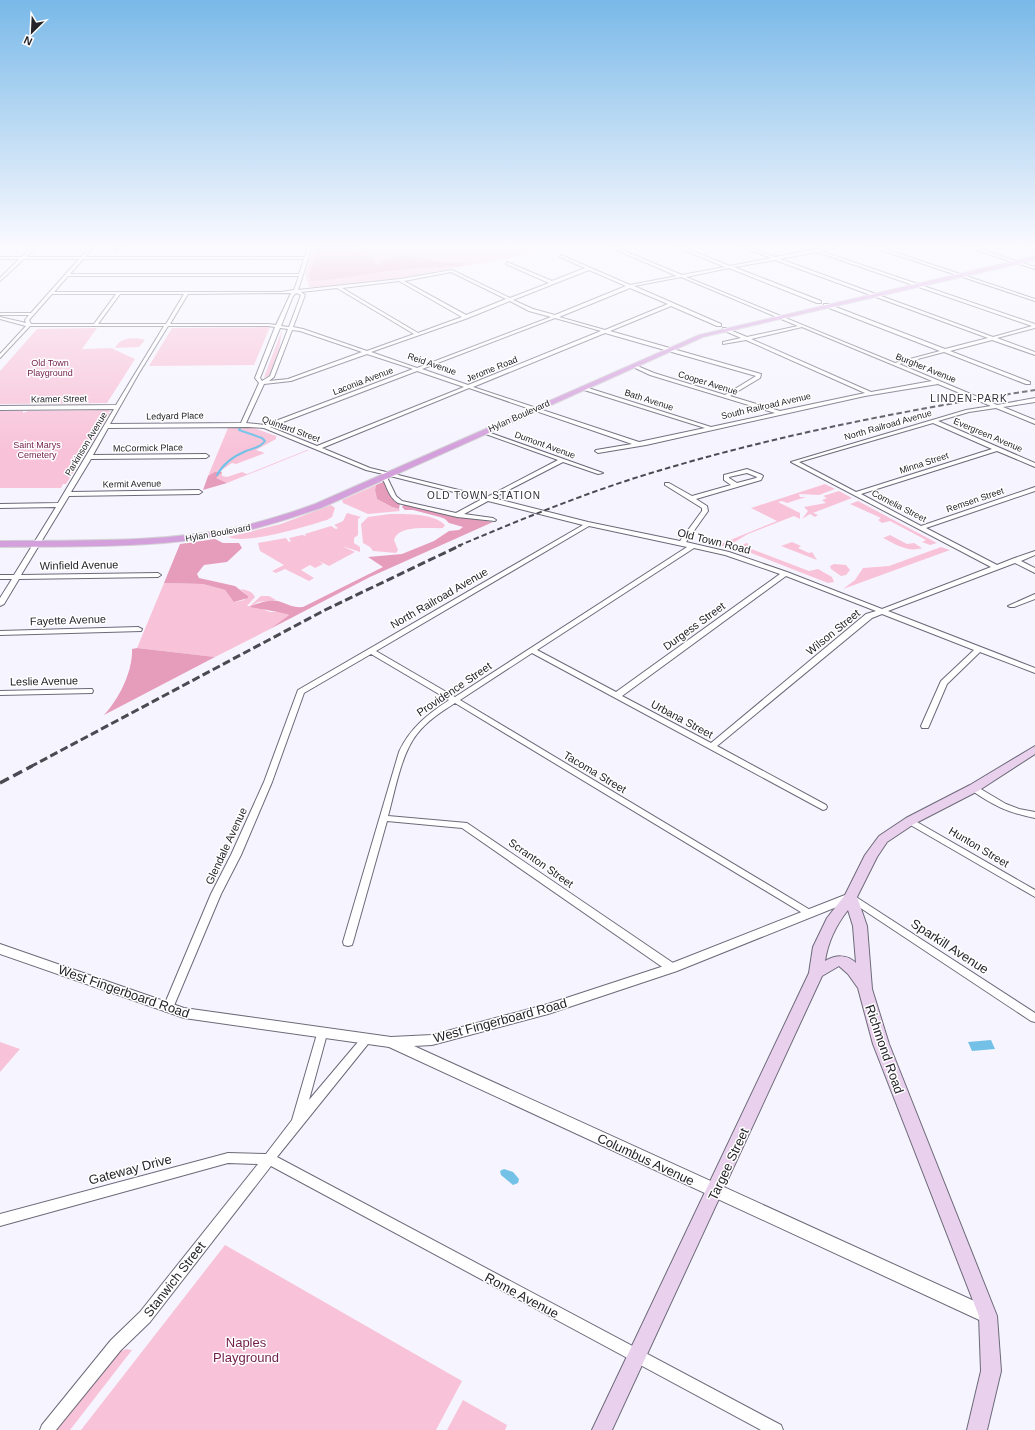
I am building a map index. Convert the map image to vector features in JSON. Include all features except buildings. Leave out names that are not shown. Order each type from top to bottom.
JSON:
[{"type":"main road","name":"Hylan Boulevard","points":[[0,537],[39,540],[161,541],[229,533],[261,525],[300,513],[525,406],[661,347],[768,314]]},
{"type":"main road","name":"Hylan Boulevard","points":[[383,474],[484,432],[669,349],[722,327],[788,314]]},
{"type":"main road","name":"Hylan Boulevard","points":[[0,544],[39,540]]},
{"type":"main road","points":[[850,897],[870,855],[883,839],[910,820],[974,788],[1035,749]]},
{"type":"main road","name":"Targee Street","points":[[602,1430],[816,973],[820,947],[835,917],[850,897]]},
{"type":"main road","name":"Richmond Road","points":[[850,897],[860,926],[865,989],[881,1044],[988,1316],[991,1371],[977,1430]]},
{"type":"main road","points":[[816,973],[837,960],[844,961],[849,964],[865,989]]},
{"type":"street","points":[[0,314],[32,314]]},
{"type":"street","points":[[0,357],[29,325],[27,320],[32,314]]},
{"type":"street","points":[[95,325],[103,314]]},
{"type":"street","name":"Parkinson Avenue","points":[[0,604],[174,314]]},
{"type":"street","name":"Quintard Street","points":[[262,383],[257,378],[284,314]]},
{"type":"street","name":"Quintard Street","points":[[296,314],[272,377],[262,383],[243,425],[265,427],[383,474]]},
{"type":"street","points":[[384,314],[417,334]]},
{"type":"street","points":[[460,314],[466,317]]},
{"type":"street","points":[[262,383],[285,381],[474,314]]},
{"type":"street","points":[[546,314],[759,375],[726,397]]},
{"type":"street","name":"Laconia Avenue","points":[[265,427],[561,314]]},
{"type":"street","name":"Jerome Road","points":[[317,448],[648,314]]},
{"type":"street","points":[[693,314],[870,393]]},
{"type":"street","name":"Burgher Avenue","points":[[773,314],[1035,422]]},
{"type":"street","points":[[849,314],[1028,383]]},
{"type":"street","points":[[924,314],[1035,354]]},
{"type":"street","points":[[999,314],[1035,326]]},
{"type":"street","name":"Reid Avenue","points":[[0,318],[29,325],[279,326],[290,328],[368,352],[638,444]]},
{"type":"street","points":[[725,343],[802,326]]},
{"type":"street","points":[[895,364],[1035,326]]},
{"type":"street","name":"Cooper Avenue","points":[[633,366],[652,374],[779,412]]},
{"type":"street","name":"South Railroad Avenue","points":[[598,451],[638,444],[870,393],[938,382]]},
{"type":"street","name":"Bath Avenue","points":[[583,388],[711,428]]},
{"type":"street","name":"North Railroad Avenue","points":[[794,462],[933,421],[996,406],[1035,400]]},
{"type":"street","name":"Kramer Street","points":[[0,408],[118,407]]},
{"type":"street","name":"Evergreen Avenue","points":[[933,421],[1035,465]]},
{"type":"street","name":"Ledyard Place","points":[[108,426],[243,425]]},
{"type":"street","name":"Dumont Avenue","points":[[484,432],[600,473]]},
{"type":"street","name":"Minna Street","points":[[855,494],[997,449]]},
{"type":"street","name":"McCormick Place","points":[[89,457],[206,456]]},
{"type":"street","points":[[457,515],[562,460]]},
{"type":"street","name":"Cornelia Street","points":[[794,462],[996,567]]},
{"type":"street","points":[[692,498],[758,479],[760,476],[747,471],[726,476],[726,479],[735,485]]},
{"type":"street","points":[[383,474],[396,500],[457,515],[494,520]]},
{"type":"street","name":"Old Town Road","points":[[383,474],[487,498],[588,524],[727,553],[785,573],[1035,671]]},
{"type":"street","points":[[667,484],[704,506],[705,511],[682,543]]},
{"type":"street","name":"Remsen Street","points":[[920,528],[1035,489]]},
{"type":"street","name":"Kermit Avenue","points":[[66,494],[199,492]]},
{"type":"street","points":[[0,506],[60,505]]},
{"type":"street","name":"North Railroad Avenue","points":[[301,692],[588,524]]},
{"type":"street","name":"Providence Street","points":[[348,942],[400,759],[409,737],[423,722],[455,700],[693,546]]},
{"type":"street","name":"Wilson Street","points":[[711,747],[870,616],[1035,553]]},
{"type":"street","points":[[1014,560],[1035,571]]},
{"type":"street","name":"Durgess Street","points":[[616,696],[785,573]]},
{"type":"street","name":"Winfield Avenue","points":[[0,577],[158,575]]},
{"type":"street","points":[[1012,606],[1035,596]]},
{"type":"street","name":"Fayette Avenue","points":[[0,633],[138,629]]},
{"type":"street","points":[[925,726],[944,682],[979,649]]},
{"type":"street","name":"Urbana Street","points":[[531,650],[823,807]]},
{"type":"street","name":"Tacoma Street","points":[[370,651],[455,700],[809,913]]},
{"type":"street","name":"Leslie Avenue","points":[[0,693],[89,691]]},
{"type":"street","name":"Glendale Avenue","points":[[168,1008],[216,894],[236,855],[268,782],[301,692]]},
{"type":"street","points":[[974,788],[1009,810],[1035,815]]},
{"type":"street","name":"Scranton Street","points":[[383,818],[464,825],[672,968]]},
{"type":"street","name":"Hunton Street","points":[[910,820],[1035,894]]},
{"type":"street","name":"West Fingerboard Road","points":[[0,949],[168,1008],[192,1014],[322,1034],[391,1042],[432,1040],[548,1009],[672,968],[850,897]]},
{"type":"street","name":"Sparkill Avenue","points":[[850,897],[1033,1019]]},
{"type":"street","name":"Stanwich Street","points":[[297,1123],[322,1034]]},
{"type":"street","name":"Stanwich Street","points":[[47,1430],[116,1345],[145,1317],[297,1123],[367,1039]]},
{"type":"street","name":"Columbus Avenue","points":[[391,1042],[988,1316]]},
{"type":"street","name":"Gateway Drive","points":[[0,1220],[228,1158],[269,1159]]},
{"type":"street","name":"Rome Avenue","points":[[269,1159],[776,1430]]},
{"type":"green space","points":[[270,327],[254,365],[149,366],[172,328]]},
{"type":"green space","name":"Old Town Playground","points":[[97,328],[82,349],[111,348],[135,359],[107,403],[0,404],[0,371],[37,329]]},
{"type":"green space","points":[[282,330],[279,350],[269,376],[264,377]]},
{"type":"green space","points":[[137,338],[145,340],[139,347],[115,348],[117,344],[124,340]]},
{"type":"green space","name":"Saint Marys Cemetery","points":[[0,411],[23,411],[23,413],[28,411],[111,411],[107,413],[110,413],[99,431],[95,432],[98,433],[86,451],[82,453],[85,454],[66,484],[63,484],[61,488],[0,488]]},
{"type":"green space","points":[[251,427],[276,436],[276,439],[256,450],[265,453],[236,464],[232,463],[219,472],[208,476],[228,428]]},
{"type":"green space","points":[[309,450],[227,483],[215,478],[222,472],[222,476],[227,477],[242,472],[247,474]]},
{"type":"green space","points":[[825,484],[835,489],[819,495],[799,494],[800,497],[806,497],[787,503],[782,501],[778,502],[800,513],[800,519],[794,516],[748,534],[726,547],[718,545],[777,521],[751,508]]},
{"type":"green space","points":[[376,485],[375,490],[377,499],[399,509],[400,511],[368,514],[343,503],[342,500]]},
{"type":"green space","points":[[839,491],[852,498],[813,513],[818,515],[815,517],[810,514],[802,519],[808,511],[804,507],[826,503],[822,500],[827,498],[823,496]]},
{"type":"green space","points":[[858,501],[937,543],[930,545],[922,542],[926,540],[890,521],[882,523],[878,520],[881,518],[850,504]]},
{"type":"green space","points":[[331,505],[335,508],[332,517],[327,520],[263,537],[237,539],[228,537],[281,524]]},
{"type":"green space","points":[[347,513],[361,517],[358,519],[358,535],[354,538],[354,543],[360,547],[360,552],[342,546],[355,552],[329,566],[319,561],[323,564],[315,568],[310,565],[301,570],[314,578],[309,581],[285,569],[276,573],[272,571],[284,565],[260,551],[258,543],[286,538],[289,542],[291,541],[289,538],[302,535],[306,536],[305,534],[331,526],[336,529],[338,528],[334,525],[343,521]]},
{"type":"green space","points":[[390,514],[427,516],[440,521],[445,525],[443,528],[415,528],[402,532],[397,535],[394,540],[398,550],[396,553],[373,551],[370,547],[363,543],[361,524],[368,517]]},
{"type":"green space","points":[[890,535],[907,544],[914,543],[922,548],[907,549],[883,538]]},
{"type":"green space","points":[[792,542],[801,546],[798,548],[809,553],[812,552],[817,560],[781,546]]},
{"type":"green space","points":[[746,543],[749,544],[746,547],[809,571],[818,569],[832,577],[834,582],[828,583],[738,548]]},
{"type":"green space","points":[[941,547],[950,550],[843,589],[855,580],[863,568],[889,566]]},
{"type":"green space","points":[[834,564],[846,565],[850,570],[846,575],[841,576],[831,569],[830,566]]},
{"type":"green space","points":[[164,583],[203,584],[225,590],[235,602],[244,600],[248,596],[240,589],[247,590],[255,597],[247,606],[250,606],[261,596],[269,596],[276,600],[258,602],[253,605],[270,612],[287,612],[289,615],[270,629],[215,657],[137,648]]},
{"type":"green space","points":[[0,1042],[20,1049],[0,1072]]},
{"type":"green space","name":"Naples Playground","points":[[225,1245],[462,1381],[436,1430],[81,1430]]},
{"type":"green space","points":[[126,1349],[132,1350],[70,1430],[56,1430],[112,1358],[117,1353]]},
{"type":"green space","points":[[463,1400],[507,1425],[505,1430],[447,1430]]},
{"type":"shaded area","points":[[215,472],[222,472],[216,478],[227,483],[203,490],[208,476]]},
{"type":"shaded area","points":[[386,482],[388,492],[393,500],[400,503],[399,509],[377,499],[375,490],[376,485]]},
{"type":"shaded area","points":[[404,504],[453,516],[493,522],[370,577],[270,629],[289,615],[250,607],[264,602],[278,601],[293,606],[303,607],[383,567],[368,557],[402,554],[434,541],[449,531],[459,530],[463,527],[449,523],[440,517],[413,510],[405,510],[402,507]]},
{"type":"shaded area","points":[[215,539],[223,543],[239,543],[242,548],[227,562],[204,565],[197,574],[199,578],[235,586],[248,596],[248,598],[234,602],[225,590],[203,584],[164,583],[180,544]]},
{"type":"shaded area","points":[[137,648],[215,657],[104,715],[120,693],[128,675],[132,657],[132,649]]},
{"type":"water","points":[[991,1040],[995,1049],[972,1051],[968,1042]]},
{"type":"water","points":[[504,1169],[513,1172],[519,1179],[518,1183],[513,1185],[501,1175],[500,1171]]},
{"type":"waterway","points":[[217,475],[222,467],[237,455],[259,446],[265,441],[262,438],[239,430],[240,428]]},
{"type":"railway","points":[[458,546],[578,498],[626,481],[698,459],[794,435],[890,415],[1035,390]]},
{"type":"railway","points":[[30,767],[325,610],[461,545]]},
{"type":"railway","points":[[0,783],[32,766]]},
{"type":"district","name":"LINDEN-PARK","points":[[969,398]]},
{"type":"district","name":"OLD TOWN STATION","points":[[484,495]]}]
